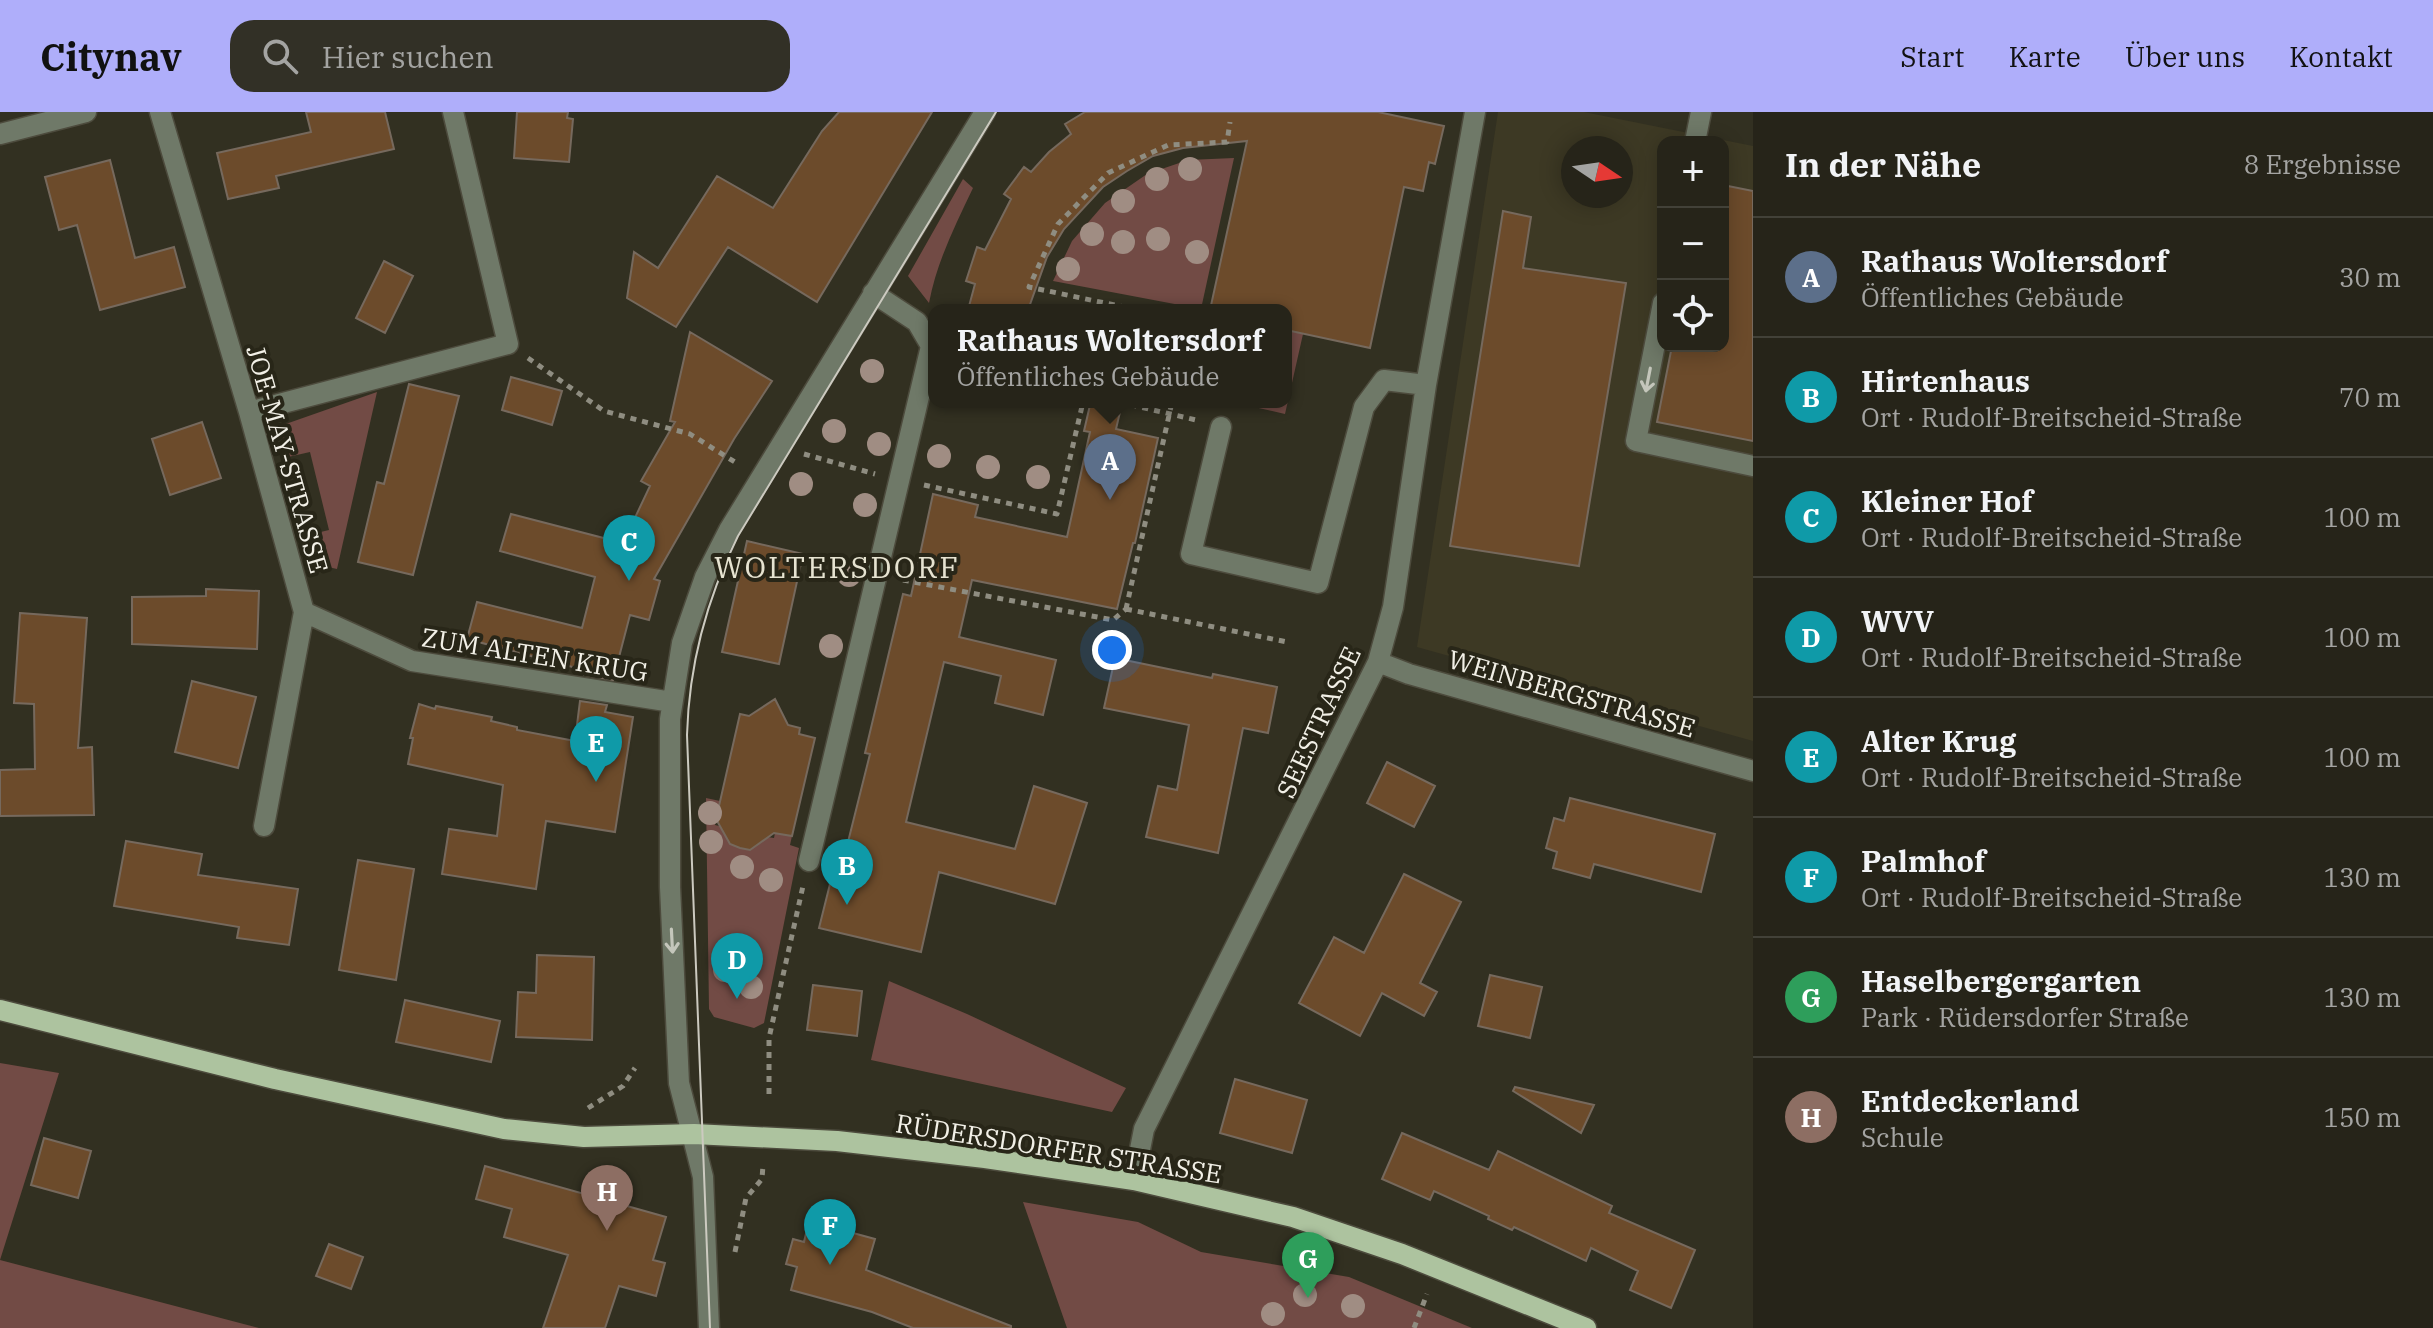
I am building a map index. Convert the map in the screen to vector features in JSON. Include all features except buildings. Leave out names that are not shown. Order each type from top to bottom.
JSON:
[{"type":"main road","name":"RÜDERSDORFER STRASSE","points":[[0,1010],[275,1079],[504,1129],[584,1137],[694,1134],[892,1147],[1134,1180],[1293,1217],[1402,1254],[1586,1328]]},
{"type":"street","points":[[0,134],[86,112]]},
{"type":"street","name":"JOE-MAY-STRASSE","points":[[160,112],[249,412],[304,612],[264,826]]},
{"type":"street","points":[[249,412],[508,344],[453,112]]},
{"type":"street","points":[[709,1328],[703,1177],[679,1083],[670,887],[672,702],[682,643],[713,559],[985,112]]},
{"type":"street","name":"SEESTRASSE","points":[[1134,1180],[1144,1129],[1378,662],[1393,607],[1426,385],[1475,112]]},
{"type":"street","points":[[1696,136],[1701,112]]},
{"type":"street","points":[[873,293],[917,322],[928,341]]},
{"type":"street","points":[[1657,334],[1636,441],[1753,466]]},
{"type":"street","points":[[809,861],[928,359]]},
{"type":"street","points":[[1221,427],[1191,554],[1318,583],[1364,407],[1384,380],[1426,385]]},
{"type":"street","name":"ZUM ALTEN KRUG","points":[[304,612],[412,661],[672,702]]},
{"type":"street","name":"WEINBERGSTRASSE","points":[[1378,662],[1409,674],[1753,771]]},
{"type":"path","points":[[1110,304],[1029,287],[1058,224],[1108,173],[1168,145],[1227,142],[1230,122]]},
{"type":"path","points":[[508,344],[604,411],[690,434],[741,465]]},
{"type":"path","points":[[808,456],[900,480],[1057,514],[1082,408]]},
{"type":"path","points":[[1146,408],[1221,427]]},
{"type":"path","points":[[876,575],[1113,620],[1126,609],[1170,408]]},
{"type":"path","points":[[1126,609],[1287,642]]},
{"type":"path","points":[[769,1094],[769,1038],[809,861]]},
{"type":"path","points":[[734,1259],[746,1198],[762,1179],[766,1137]]},
{"type":"path","points":[[1414,1328],[1427,1294]]},
{"type":"shaded area","points":[[1498,112],[1584,112],[1703,136],[1657,136],[1657,352],[1729,352],[1729,141],[1753,146],[1753,741],[1417,647]]},
{"type":"shaded area","points":[[1234,158],[1202,304],[1175,304],[1053,281],[1072,241],[1105,203],[1147,174],[1188,160]]},
{"type":"shaded area","points":[[963,179],[973,188],[942,258],[929,303],[908,276]]},
{"type":"shaded area","points":[[1292,331],[1303,334],[1292,383]]},
{"type":"shaded area","points":[[377,392],[337,569],[315,564],[308,535],[329,530],[310,452],[288,457],[280,426]]},
{"type":"shaded area","points":[[1258,408],[1286,408],[1285,414]]},
{"type":"shaded area","points":[[706,798],[720,801],[715,825],[727,828],[730,844],[750,850],[757,845],[761,836],[774,838],[775,833],[792,836],[790,845],[799,848],[764,1023],[754,1028],[714,1017],[709,1009]]},
{"type":"shaded area","points":[[889,981],[1126,1088],[1112,1112],[871,1060]]},
{"type":"shaded area","points":[[0,1063],[59,1073],[0,1260]]},
{"type":"shaded area","points":[[1023,1202],[1138,1222],[1201,1252],[1349,1277],[1472,1328],[1067,1328]]},
{"type":"shaded area","points":[[0,1260],[259,1328],[0,1328]]},
{"type":"tram line","points":[[710,1328],[687,735],[691,683],[701,633],[717,584],[738,536],[996,112]]},
{"type":"place","name":"Rathaus Woltersdorf","points":[[1110,500]]},
{"type":"place","name":"Kleiner Hof","points":[[629,581]]},
{"type":"place","name":"Alter Krug","points":[[596,782]]},
{"type":"place","name":"Hirtenhaus","points":[[847,905]]},
{"type":"place","name":"WVV","points":[[737,999]]},
{"type":"place","name":"Entdeckerland","points":[[607,1231]]},
{"type":"place","name":"Palmhof","points":[[830,1265]]},
{"type":"place","name":"Haselbergergarten","points":[[1308,1298]]},
{"type":"district","name":"WOLTERSDORF","points":[[837,566]]}]
